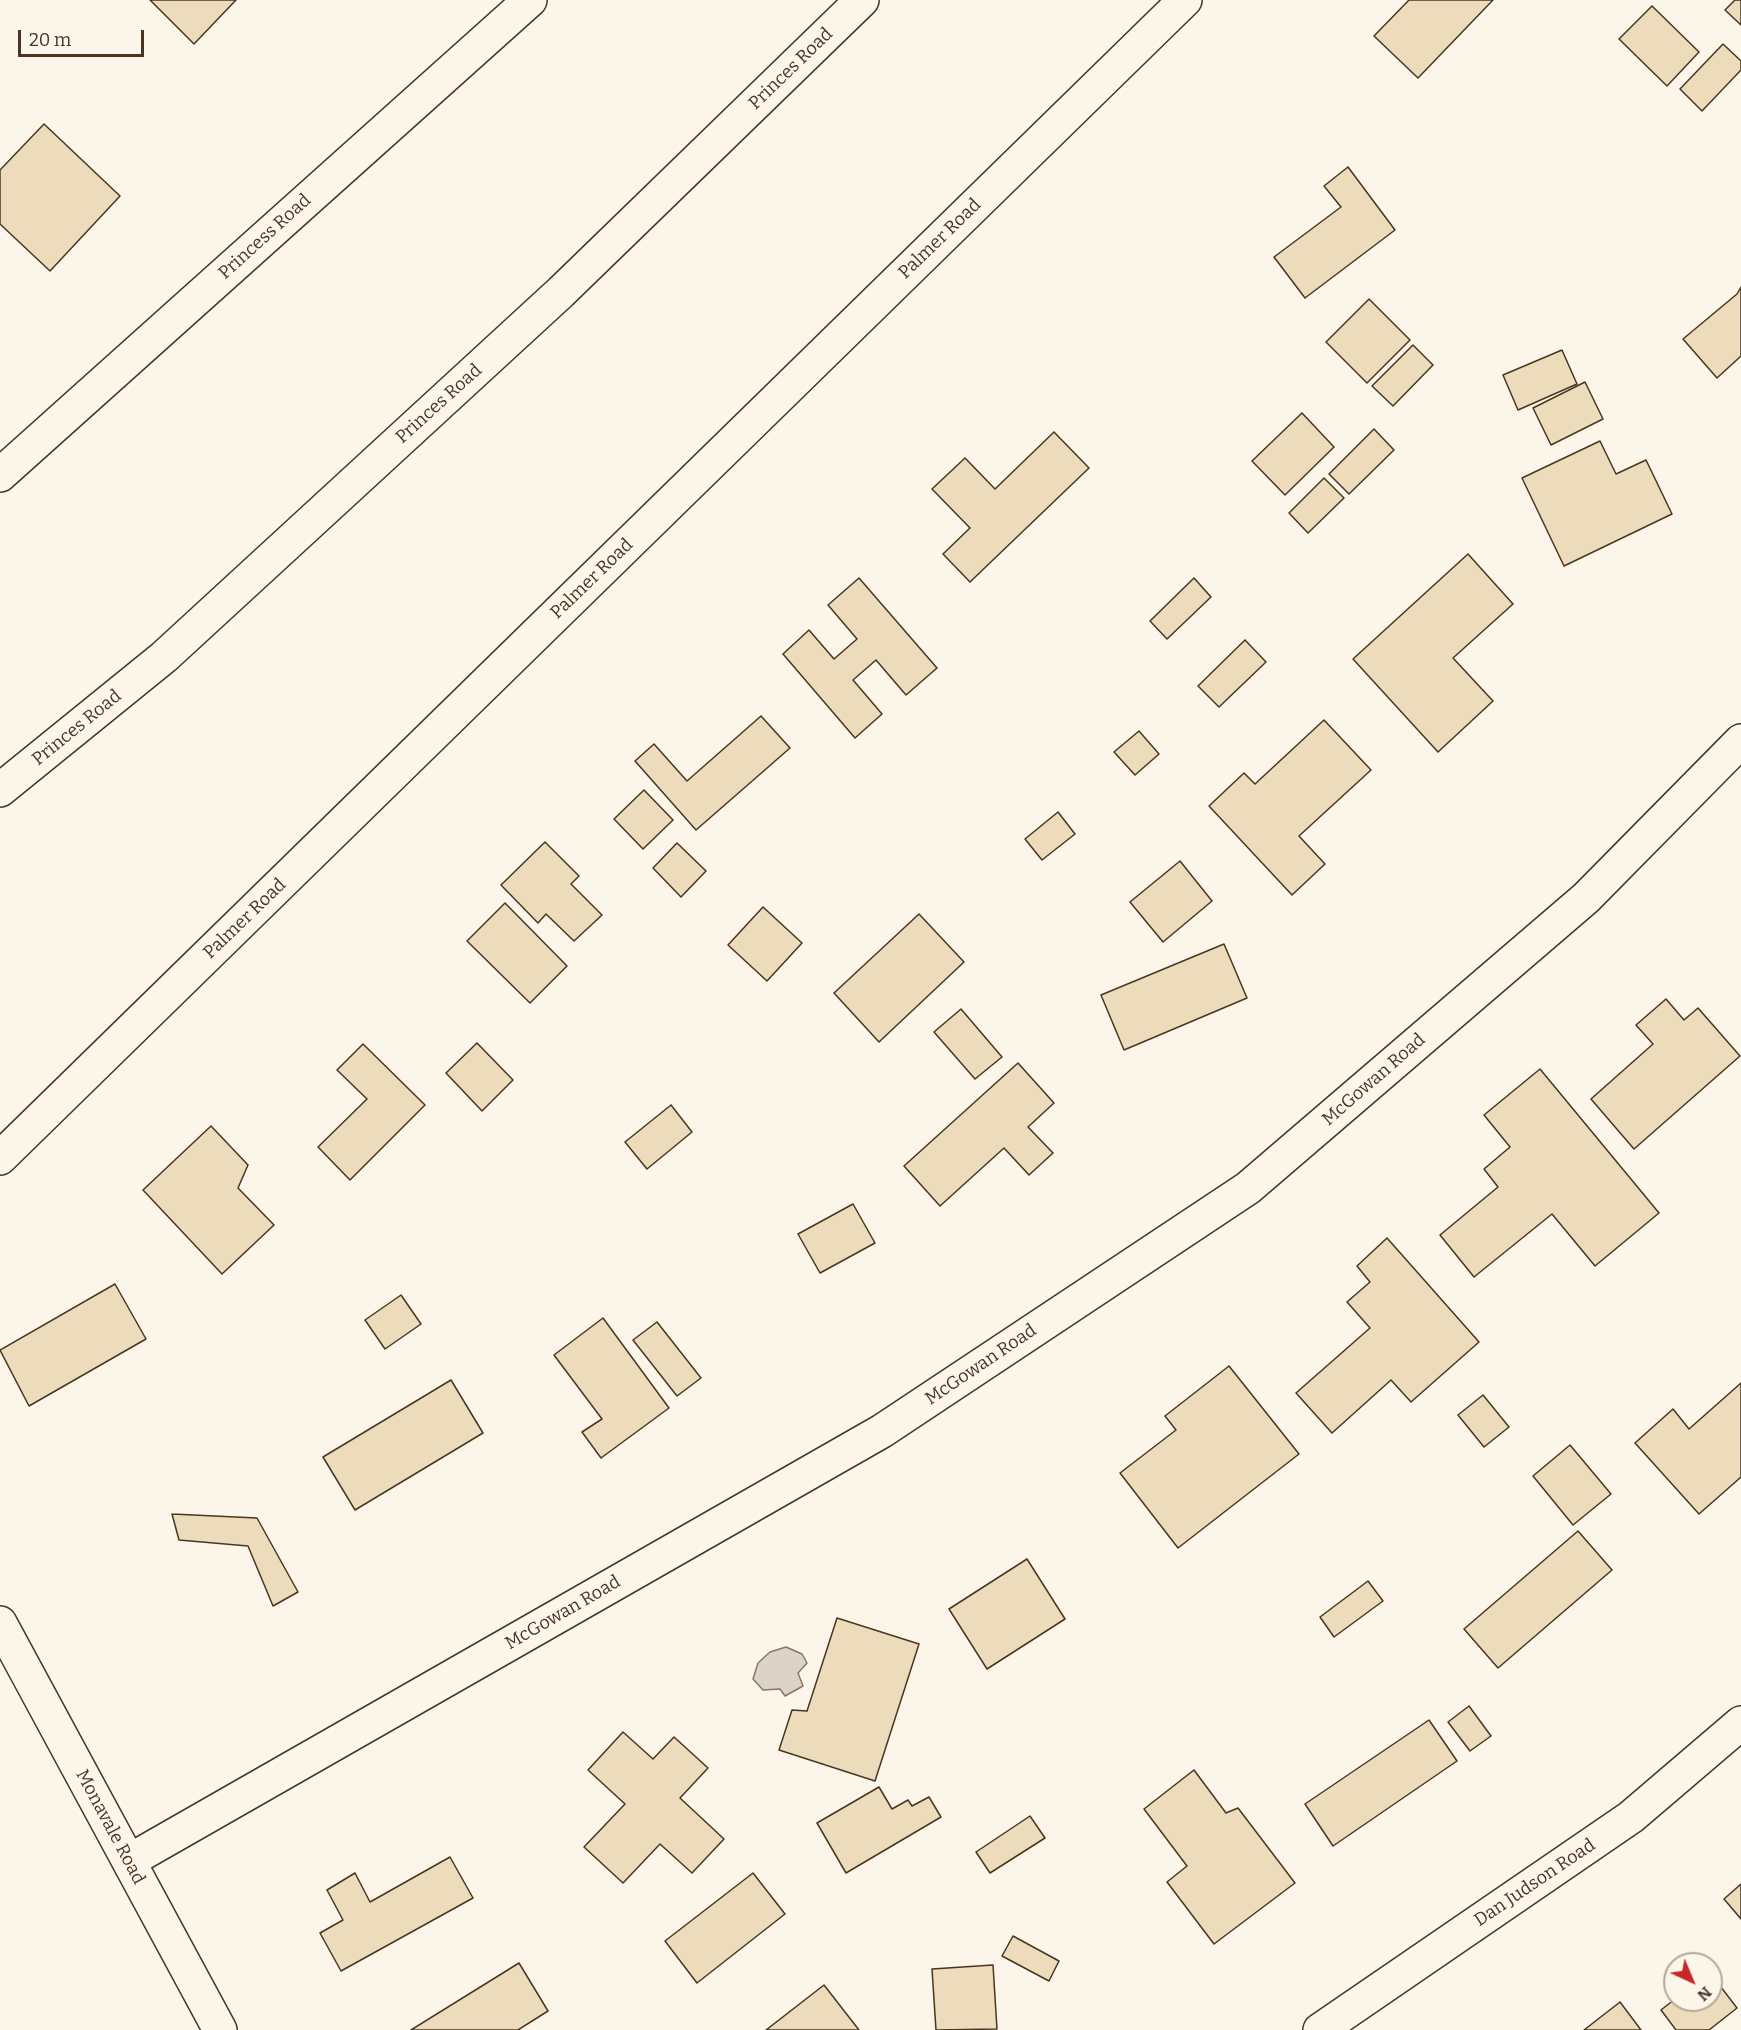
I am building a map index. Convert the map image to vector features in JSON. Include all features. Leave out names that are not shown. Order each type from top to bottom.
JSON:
[{"type":"street","name":"Princess Road","points":[[0,475],[530,0]]},
{"type":"street","name":"Princes Road","points":[[0,790],[164,657],[561,292],[862,0]]},
{"type":"street","name":"Palmer Road","points":[[0,1158],[1185,0]]},
{"type":"street","name":"McGowan Road","points":[[129,1861],[882,1431],[1248,1188],[1586,898],[1741,741]]},
{"type":"street","name":"Monavale Road","points":[[0,1623],[220,2030]]},
{"type":"street","name":"Dan Judson Road","points":[[1320,2030],[1631,1817],[1741,1723]]},
{"type":"shaded area","points":[[786,1647],[802,1654],[807,1663],[798,1673],[803,1686],[785,1696],[780,1689],[763,1690],[753,1679],[758,1663],[770,1652]]},
{"type":"building","points":[[150,0],[236,0],[194,44]]},
{"type":"building","points":[[1409,0],[1493,0],[1418,78],[1374,36]]},
{"type":"building","points":[[1735,0],[1741,0],[1741,25],[1725,10]]},
{"type":"building","points":[[1652,6],[1699,52],[1667,86],[1619,39]]},
{"type":"building","points":[[1723,44],[1741,61],[1741,70],[1702,111],[1680,89]]},
{"type":"building","points":[[44,124],[120,196],[50,271],[0,224],[0,170]]},
{"type":"building","points":[[1348,167],[1395,230],[1305,298],[1274,257],[1341,207],[1324,186]]},
{"type":"building","points":[[1741,287],[1741,356],[1717,378],[1683,339],[1737,294]]},
{"type":"building","points":[[1369,299],[1410,340],[1367,383],[1326,342]]},
{"type":"building","points":[[1413,345],[1433,365],[1393,406],[1372,386]]},
{"type":"building","points":[[1562,350],[1577,384],[1518,410],[1503,375]]},
{"type":"building","points":[[1585,382],[1603,419],[1551,445],[1533,408]]},
{"type":"building","points":[[1302,413],[1334,447],[1285,495],[1252,461]]},
{"type":"building","points":[[1374,429],[1394,450],[1349,494],[1329,474]]},
{"type":"building","points":[[1054,432],[1089,468],[970,582],[943,554],[970,528],[932,489],[965,458],[995,489]]},
{"type":"building","points":[[1600,441],[1616,474],[1646,460],[1672,514],[1564,566],[1522,478]]},
{"type":"building","points":[[1324,478],[1344,498],[1308,533],[1289,513]]},
{"type":"building","points":[[1468,554],[1513,604],[1453,658],[1493,701],[1438,752],[1353,659]]},
{"type":"building","points":[[859,578],[937,668],[906,695],[876,660],[853,680],[882,714],[855,738],[783,654],[809,630],[834,659],[857,639],[828,605]]},
{"type":"building","points":[[1194,578],[1211,597],[1167,639],[1150,621]]},
{"type":"building","points":[[1245,640],[1266,662],[1219,707],[1198,686]]},
{"type":"building","points":[[761,716],[790,748],[696,830],[635,761],[654,744],[687,781]]},
{"type":"building","points":[[1324,720],[1371,770],[1299,836],[1325,864],[1292,895],[1209,806],[1244,773],[1255,784]]},
{"type":"building","points":[[1139,731],[1159,754],[1135,775],[1114,752]]},
{"type":"building","points":[[644,790],[673,820],[643,849],[614,819]]},
{"type":"building","points":[[1058,812],[1075,834],[1042,860],[1025,839]]},
{"type":"building","points":[[545,842],[579,876],[571,884],[602,915],[574,941],[546,914],[538,923],[501,885]]},
{"type":"building","points":[[677,843],[706,871],[681,897],[653,868]]},
{"type":"building","points":[[1180,861],[1212,901],[1163,942],[1130,902]]},
{"type":"building","points":[[505,903],[567,966],[530,1003],[467,941]]},
{"type":"building","points":[[763,907],[802,943],[767,981],[728,945]]},
{"type":"building","points":[[919,914],[964,962],[879,1042],[834,993]]},
{"type":"building","points":[[1224,944],[1247,998],[1124,1050],[1101,995]]},
{"type":"building","points":[[1666,999],[1684,1020],[1698,1008],[1740,1056],[1634,1149],[1591,1099],[1653,1044],[1636,1025]]},
{"type":"building","points":[[961,1009],[1002,1057],[975,1079],[934,1032]]},
{"type":"building","points":[[477,1043],[513,1080],[482,1111],[446,1073]]},
{"type":"building","points":[[363,1044],[425,1105],[350,1180],[318,1147],[367,1099],[337,1070]]},
{"type":"building","points":[[1018,1063],[1054,1103],[1028,1127],[1053,1153],[1029,1175],[1004,1148],[940,1206],[904,1166]]},
{"type":"building","points":[[1540,1069],[1659,1213],[1595,1266],[1552,1214],[1474,1277],[1440,1235],[1498,1187],[1484,1169],[1510,1147],[1484,1115]]},
{"type":"building","points":[[671,1105],[692,1132],[647,1169],[625,1142]]},
{"type":"building","points":[[211,1126],[248,1165],[238,1188],[274,1225],[222,1274],[143,1190]]},
{"type":"building","points":[[853,1204],[875,1243],[820,1273],[798,1234]]},
{"type":"building","points":[[1387,1238],[1479,1342],[1411,1402],[1391,1380],[1332,1433],[1296,1393],[1370,1328],[1347,1302],[1370,1282],[1357,1266]]},
{"type":"building","points":[[115,1284],[146,1339],[29,1406],[0,1350]]},
{"type":"building","points":[[401,1295],[421,1324],[385,1349],[365,1320]]},
{"type":"building","points":[[603,1318],[669,1408],[601,1458],[582,1432],[602,1419],[554,1355]]},
{"type":"building","points":[[657,1322],[701,1378],[677,1396],[633,1340]]},
{"type":"building","points":[[1229,1366],[1299,1454],[1178,1548],[1120,1473],[1176,1430],[1165,1416]]},
{"type":"building","points":[[451,1380],[483,1433],[355,1510],[323,1457]]},
{"type":"building","points":[[1741,1383],[1741,1477],[1699,1514],[1635,1443],[1673,1409],[1689,1429]]},
{"type":"building","points":[[1483,1395],[1509,1427],[1484,1447],[1458,1415]]},
{"type":"building","points":[[1570,1445],[1611,1494],[1573,1525],[1533,1476]]},
{"type":"building","points":[[172,1514],[257,1518],[298,1592],[273,1606],[248,1546],[179,1540]]},
{"type":"building","points":[[1578,1531],[1612,1570],[1498,1668],[1464,1629]]},
{"type":"building","points":[[1027,1559],[1065,1619],[987,1669],[949,1609]]},
{"type":"building","points":[[1368,1581],[1383,1601],[1334,1637],[1320,1617]]},
{"type":"building","points":[[837,1618],[919,1644],[875,1781],[779,1750],[792,1710],[807,1711]]},
{"type":"building","points":[[1469,1706],[1491,1736],[1470,1751],[1448,1722]]},
{"type":"building","points":[[1429,1720],[1457,1761],[1333,1846],[1305,1804]]},
{"type":"building","points":[[623,1732],[653,1759],[674,1737],[708,1768],[680,1798],[724,1839],[692,1873],[660,1844],[623,1883],[584,1847],[625,1804],[588,1770]]},
{"type":"building","points":[[1194,1770],[1226,1813],[1238,1808],[1295,1883],[1214,1944],[1167,1882],[1187,1866],[1144,1809]]},
{"type":"building","points":[[879,1787],[892,1809],[908,1800],[912,1806],[929,1797],[941,1817],[846,1873],[817,1823]]},
{"type":"building","points":[[1030,1816],[1045,1838],[990,1873],[976,1852]]},
{"type":"building","points":[[450,1857],[473,1898],[341,1971],[320,1933],[343,1920],[327,1890],[355,1873],[370,1902]]},
{"type":"building","points":[[753,1873],[785,1914],[697,1983],[665,1941]]},
{"type":"building","points":[[1741,1884],[1741,1919],[1724,1899]]},
{"type":"building","points":[[1013,1936],[1059,1961],[1049,1981],[1002,1956]]},
{"type":"building","points":[[519,1963],[548,2011],[518,2030],[411,2030]]},
{"type":"building","points":[[993,1965],[997,2029],[936,2030],[932,1969]]},
{"type":"building","points":[[824,1985],[859,2030],[766,2030]]},
{"type":"building","points":[[1723,1990],[1737,2008],[1709,2030],[1676,2030],[1661,2010],[1663,2008],[1663,2012],[1723,2012]]},
{"type":"building","points":[[1620,2002],[1641,2030],[1584,2030]]}]
